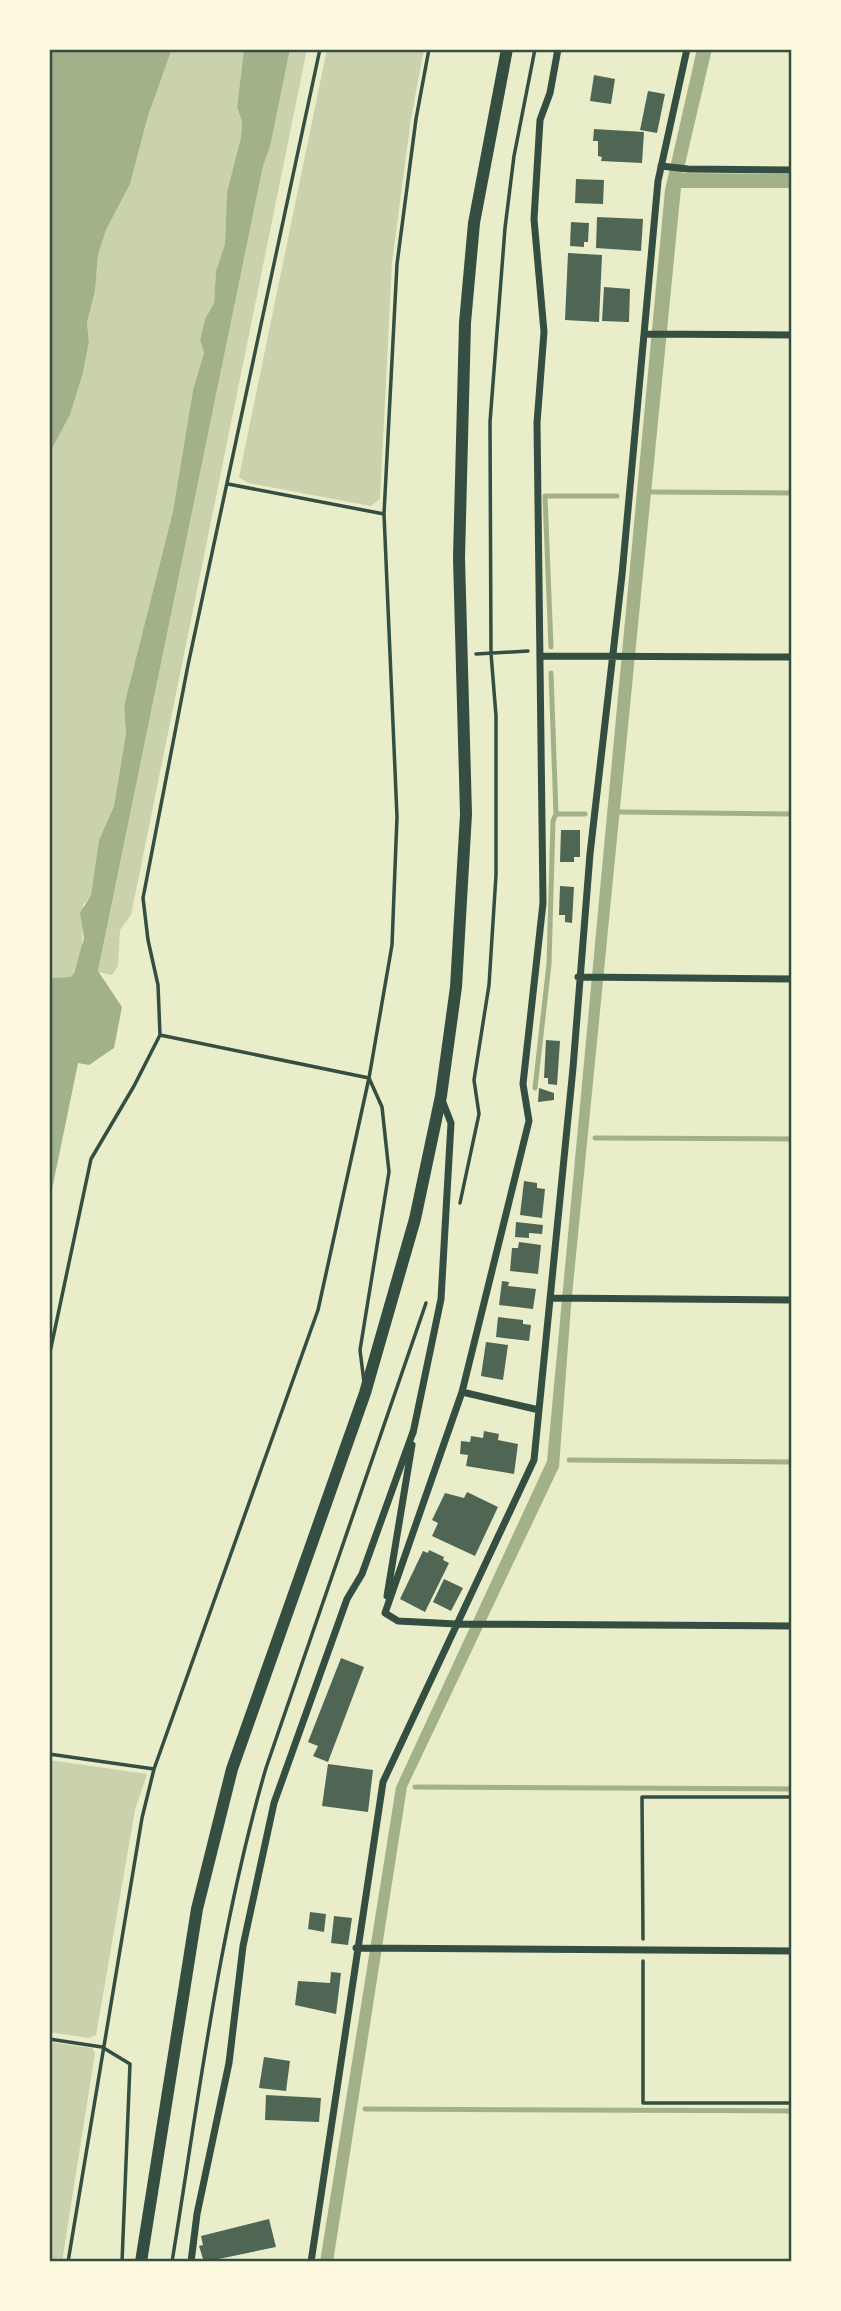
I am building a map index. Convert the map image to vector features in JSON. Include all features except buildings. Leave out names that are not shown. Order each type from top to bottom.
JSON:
[{"type":"main road","points":[[141,2262],[197,1909],[232,1769],[365,1393],[415,1219],[441,1096],[463,912],[466,814],[460,558],[465,323],[474,223],[507,49]]},
{"type":"street","points":[[385,1613],[462,1392],[528,1121],[523,1084],[543,904],[537,423],[544,332],[534,219],[540,120],[550,93],[558,49]]},
{"type":"street","points":[[311,2262],[383,1782],[534,1461],[553,1298],[573,1068],[664,166],[687,49]]},
{"type":"street","points":[[664,166],[688,169],[792,170]]},
{"type":"street","points":[[646,334],[792,335]]},
{"type":"street","points":[[541,653],[792,657]]},
{"type":"street","points":[[582,977],[792,979]]},
{"type":"street","points":[[385,1613],[413,1432],[440,1299],[451,1123],[441,1096]]},
{"type":"street","points":[[553,1298],[792,1300]]},
{"type":"street","points":[[462,1392],[539,1410]]},
{"type":"street","points":[[191,2262],[197,2214],[229,2063],[243,1946],[274,1802],[347,1599],[362,1574],[413,1432]]},
{"type":"street","points":[[385,1613],[398,1621],[456,1624],[792,1626]]},
{"type":"street","points":[[360,1948],[792,1951]]},
{"type":"lane","points":[[49,1357],[91,1159],[160,1035],[158,985],[148,940],[143,898],[188,665],[320,49]]},
{"type":"lane","points":[[68,2262],[142,1818],[154,1769],[318,1310],[369,1078],[392,945],[397,817],[384,514],[397,264],[416,119],[429,49]]},
{"type":"lane","points":[[228,484],[384,514]]},
{"type":"lane","points":[[160,1035],[369,1078]]},
{"type":"lane","points":[[365,1393],[359,1350],[389,1172],[382,1107],[369,1078]]},
{"type":"lane","points":[[49,1754],[154,1769]]},
{"type":"lane","points":[[49,2039],[103,2047],[130,2064],[122,2262]]},
{"type":"path","points":[[462,655],[541,653]]},
{"type":"shaded area","points":[[49,49],[172,49],[148,116],[130,184],[106,230],[98,255],[95,291],[87,323],[89,342],[83,373],[70,415],[49,454]]},
{"type":"shaded area","points":[[172,49],[244,49],[237,107],[242,122],[241,137],[227,192],[225,244],[216,271],[214,303],[205,319],[200,340],[204,353],[193,390],[173,511],[124,706],[126,733],[114,806],[99,840],[91,895],[83,905],[82,948],[72,977],[49,978],[49,454],[70,415],[83,373],[89,342],[87,323],[95,291],[98,255],[106,230],[130,184],[148,116]]},
{"type":"shaded area","points":[[244,49],[290,49],[270,147],[263,166],[98,971],[122,1007],[114,1048],[89,1065],[78,1063],[49,1204],[49,978],[71,977],[74,973],[84,938],[80,913],[91,895],[99,840],[114,806],[126,733],[124,706],[173,511],[193,390],[204,353],[200,340],[205,319],[214,303],[216,271],[225,244],[227,192],[241,137],[242,122],[237,107]]},
{"type":"shaded area","points":[[290,49],[307,49],[131,915],[120,930],[118,966],[112,975],[98,972],[263,166],[270,147]]},
{"type":"shaded area","points":[[327,49],[424,49],[411,119],[392,262],[380,499],[371,506],[248,483],[239,477]]},
{"type":"shaded area","points":[[697,49],[712,49],[683,173],[792,174],[792,188],[681,188],[571,1306],[559,1467],[407,1787],[333,2262],[320,2262],[396,1787],[547,1461],[665,190]]},
{"type":"shaded area","points":[[49,1760],[147,1774],[135,1810],[96,2035],[89,2038],[49,2032]]},
{"type":"shaded area","points":[[49,2042],[92,2048],[95,2053],[62,2262],[49,2262]]},
{"type":"waterway","points":[[650,492],[792,493]]},
{"type":"waterway","points":[[551,647],[545,496],[617,496]]},
{"type":"waterway","points":[[551,673],[556,814]]},
{"type":"waterway","points":[[619,812],[792,814]]},
{"type":"waterway","points":[[535,1088],[549,964],[553,821],[556,814],[585,814]]},
{"type":"waterway","points":[[595,1138],[792,1139]]},
{"type":"waterway","points":[[569,1460],[792,1462]]},
{"type":"waterway","points":[[415,1787],[792,1789]]},
{"type":"waterway","points":[[365,2109],[792,2111]]}]
